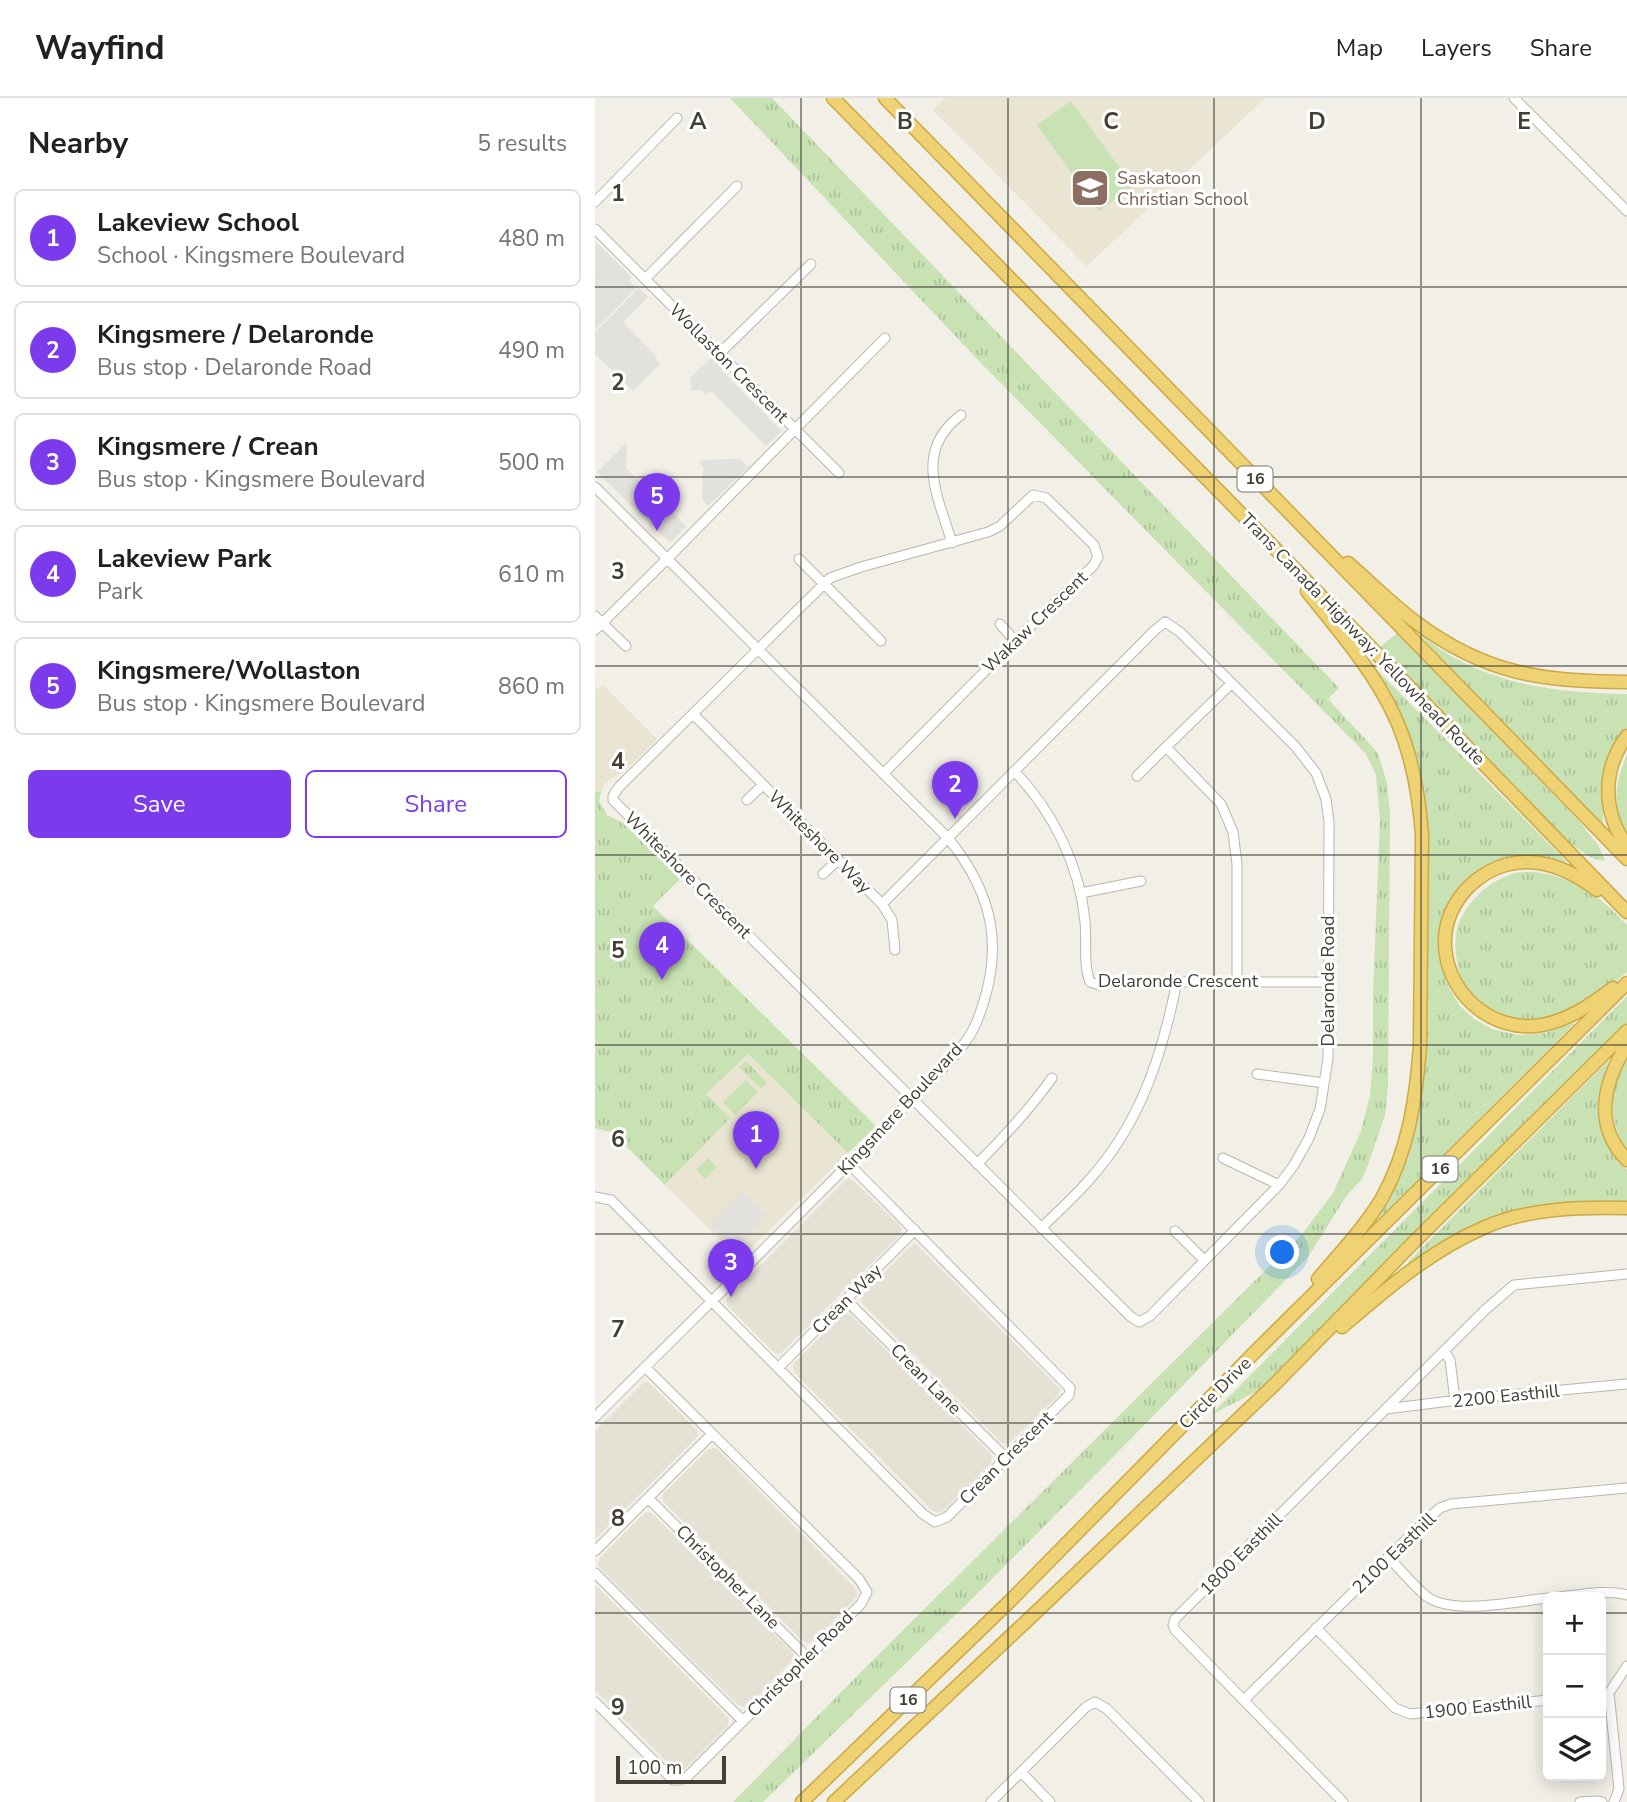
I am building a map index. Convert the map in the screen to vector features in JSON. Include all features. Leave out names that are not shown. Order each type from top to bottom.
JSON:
[{"type":"highway","name":"Trans Canada Highway: Yellowhead Route","points":[[833,98],[1258,531],[1627,913]]},
{"type":"highway","name":"Trans Canada Highway: Yellowhead Route","points":[[885,98],[1627,859]]},
{"type":"highway","points":[[1279,503],[1414,621],[1458,649],[1499,667],[1531,676],[1627,682]]},
{"type":"highway","points":[[1252,1355],[1343,1251],[1380,1201],[1397,1167],[1409,1127],[1417,1080],[1423,884],[1418,794],[1408,751],[1395,716],[1343,637],[1258,531]]},
{"type":"highway","points":[[1627,736],[1613,760],[1608,785],[1611,813],[1627,846]]},
{"type":"highway","points":[[1627,913],[1580,878],[1552,866],[1521,862],[1490,871],[1465,890],[1448,920],[1445,937],[1451,971],[1465,998],[1488,1017],[1503,1023],[1527,1027],[1554,1022],[1583,1009],[1627,977]]},
{"type":"highway","name":"Circle Drive","points":[[803,1802],[1009,1602],[1252,1355],[1627,983]]},
{"type":"highway","name":"Circle Drive","points":[[834,1802],[1275,1384],[1627,1031]]},
{"type":"highway","points":[[1627,1044],[1613,1069],[1605,1108],[1611,1134],[1627,1160]]},
{"type":"highway","points":[[1275,1384],[1404,1276],[1445,1247],[1474,1232],[1503,1221],[1543,1212],[1627,1208]]},
{"type":"street","points":[[1514,98],[1627,211]]},
{"type":"street","points":[[595,202],[677,118]]},
{"type":"street","points":[[646,278],[737,186]]},
{"type":"street","name":"Wollaston Crescent","points":[[595,229],[795,429],[667,559],[597,623]]},
{"type":"street","points":[[720,353],[811,264]]},
{"type":"street","points":[[838,473],[795,429],[885,338]]},
{"type":"street","points":[[952,543],[932,467],[933,455],[942,434],[951,422],[961,415]]},
{"type":"street","name":"Kingsmere Boulevard","points":[[595,486],[948,838],[962,855],[982,893],[992,932],[989,986],[976,1024],[957,1053],[595,1418]]},
{"type":"street","name":"Wakaw Crescent","points":[[759,649],[824,584],[839,574],[988,533],[1000,526],[1033,495],[1046,498],[1094,545],[1098,557],[1093,566],[884,774]]},
{"type":"street","points":[[799,559],[880,641]]},
{"type":"street","name":"Delaronde Road","points":[[912,1099],[1129,1316],[1139,1322],[1150,1316],[1279,1185],[1294,1165],[1309,1138],[1320,1109],[1328,1059],[1329,822],[1326,799],[1316,772],[1294,746],[1180,632],[1165,622],[948,838]]},
{"type":"street","points":[[597,623],[626,646]]},
{"type":"street","points":[[1000,624],[1015,641]]},
{"type":"street","name":"Whiteshore Crescent","points":[[759,649],[615,792],[613,800],[912,1099]]},
{"type":"street","points":[[1137,776],[1231,684]]},
{"type":"street","name":"Whiteshore Way","points":[[693,715],[882,904],[948,838]]},
{"type":"street","points":[[1166,747],[1221,804],[1233,832],[1237,864],[1237,982]]},
{"type":"street","name":"Delaronde Crescent","points":[[1014,771],[1027,784],[1053,824],[1070,860],[1081,893],[1085,922],[1086,972],[1090,982],[1100,985],[1108,982],[1175,981],[1328,982]]},
{"type":"street","points":[[747,800],[762,785]]},
{"type":"street","points":[[823,874],[838,860]]},
{"type":"street","points":[[1081,893],[1141,881]]},
{"type":"street","points":[[882,904],[893,920],[895,950]]},
{"type":"street","points":[[1041,1228],[1091,1178],[1114,1149],[1135,1114],[1151,1080],[1161,1048],[1175,981]]},
{"type":"street","points":[[1257,1074],[1324,1083]]},
{"type":"street","points":[[977,1164],[1035,1102],[1052,1078]]},
{"type":"street","points":[[1223,1158],[1279,1185]]},
{"type":"street","name":"Crean Crescent","points":[[595,1197],[611,1200],[923,1514],[935,1522],[947,1517],[1069,1395],[1070,1388],[849,1164]]},
{"type":"street","name":"Crean Way","points":[[778,1368],[915,1230]]},
{"type":"street","points":[[1175,1231],[1204,1260]]},
{"type":"street","name":"1800 Easthill","points":[[1343,1802],[1175,1630],[1175,1619],[1485,1310],[1514,1285],[1627,1274]]},
{"type":"street","name":"Crean Lane","points":[[846,1300],[1006,1458]]},
{"type":"street","points":[[1444,1351],[1450,1360],[1455,1400]]},
{"type":"street","name":"Christopher Road","points":[[595,1573],[743,1721],[861,1604],[867,1592],[859,1579],[645,1367]]},
{"type":"street","name":"2200 Easthill","points":[[1386,1409],[1627,1384]]},
{"type":"street","points":[[595,1551],[712,1434]]},
{"type":"street","name":"2100 Easthill","points":[[1244,1700],[1440,1508],[1451,1504],[1627,1488]]},
{"type":"street","name":"Christopher Lane","points":[[648,1498],[807,1657]]},
{"type":"street","points":[[1388,1557],[1427,1596],[1449,1606],[1543,1599]]},
{"type":"street","points":[[1606,1593],[1627,1595]]},
{"type":"street","name":"1900 Easthill","points":[[1316,1628],[1395,1708],[1410,1714],[1543,1701]]},
{"type":"street","points":[[1606,1693],[1627,1666]]},
{"type":"street","points":[[1606,1701],[1619,1789],[1614,1802]]},
{"type":"street","points":[[595,1702],[673,1780],[687,1777],[743,1721]]},
{"type":"street","points":[[991,1802],[1086,1707],[1095,1702],[1107,1709],[1199,1802]]},
{"type":"street","points":[[1021,1772],[1050,1802]]},
{"type":"street","points":[[1580,1802],[1602,1802]]},
{"type":"shaded area","name":"Saskatoon Christian School","points":[[945,98],[1265,98],[1087,266],[933,110]]},
{"type":"shaded area","points":[[595,241],[631,277],[629,280],[636,288],[595,330]]},
{"type":"shaded area","points":[[639,288],[648,297],[623,322],[657,357],[660,364],[633,391],[595,354],[595,332]]},
{"type":"shaded area","points":[[713,356],[724,367],[721,370],[782,431],[766,446],[711,391],[706,395],[701,390],[691,391],[690,378]]},
{"type":"shaded area","points":[[625,444],[626,468],[686,526],[670,543],[597,472]]},
{"type":"shaded area","points":[[740,459],[748,467],[708,506],[702,499],[703,467],[699,463],[703,460]]},
{"type":"shaded area","points":[[604,686],[657,739],[626,770],[609,780],[601,791],[595,792],[595,689]]},
{"type":"shaded area","points":[[748,1054],[848,1153],[739,1259],[665,1185],[729,1118],[706,1094]]},
{"type":"shaded area","points":[[848,1178],[900,1226],[900,1235],[781,1353],[775,1353],[728,1306],[726,1300]]},
{"type":"shaded area","points":[[742,1191],[767,1215],[735,1249],[710,1224]]},
{"type":"shaded area","points":[[916,1244],[1060,1389],[1058,1396],[1009,1443],[1003,1444],[862,1303],[862,1295]]},
{"type":"shaded area","points":[[846,1314],[851,1315],[991,1454],[991,1463],[943,1511],[938,1513],[932,1510],[795,1373],[794,1363]]},
{"type":"shaded area","points":[[648,1382],[697,1430],[698,1436],[595,1539],[595,1431],[643,1383]]},
{"type":"shaded area","points":[[716,1448],[856,1589],[857,1595],[853,1601],[812,1642],[807,1643],[801,1639],[664,1502],[664,1493]]},
{"type":"shaded area","points":[[646,1512],[651,1513],[793,1652],[793,1660],[748,1706],[738,1705],[598,1566],[599,1559]]},
{"type":"shaded area","points":[[595,1585],[728,1718],[728,1726],[684,1770],[671,1766],[595,1690]]},
{"type":"green space","points":[[730,98],[772,98],[1339,688],[1328,699],[1378,753],[1387,783],[1390,813],[1388,1085],[1385,1115],[1362,1179],[1347,1195],[1308,1257],[980,1591],[763,1802],[733,1802],[1303,1233],[1333,1193],[1361,1131],[1370,1095],[1380,821],[1376,775],[1366,754],[979,361]]},
{"type":"green space","points":[[1071,101],[1133,186],[1099,211],[1037,125]]},
{"type":"green space","points":[[1415,629],[1461,662],[1506,679],[1554,689],[1627,694],[1627,729],[1613,748],[1604,777],[1603,826],[1445,663]]},
{"type":"green space","points":[[1397,633],[1579,821],[1598,845],[1605,861],[1590,857],[1569,842],[1379,648]]},
{"type":"green space","points":[[1372,665],[1567,862],[1478,872],[1464,883],[1450,901],[1437,938],[1438,956],[1448,986],[1460,1006],[1474,1019],[1492,1029],[1518,1035],[1545,1033],[1575,1023],[1370,1228],[1407,1155],[1421,1102],[1424,1069],[1426,821],[1410,739]]},
{"type":"green space","points":[[1627,754],[1627,838],[1616,796]]},
{"type":"green space","points":[[601,791],[599,801],[607,815],[623,823],[680,879],[653,906],[876,1126],[848,1153],[748,1054],[706,1094],[730,1118],[665,1185],[613,1133],[595,1128],[595,792]]},
{"type":"green space","points":[[1534,872],[1562,878],[1585,889],[1627,925],[1627,972],[1573,1011],[1547,1019],[1512,1019],[1482,1006],[1471,994],[1462,979],[1457,961],[1456,934],[1465,911],[1484,890],[1507,876]]},
{"type":"green space","points":[[1627,996],[1627,1028],[1263,1388],[1211,1415]]},
{"type":"green space","points":[[1627,1056],[1627,1151],[1616,1128],[1612,1104],[1616,1080]]},
{"type":"green space","points":[[1609,1060],[1601,1090],[1600,1118],[1607,1145],[1627,1170],[1627,1204],[1534,1209],[1410,1264],[1408,1262]]},
{"type":"green space","points":[[746,1061],[767,1083],[761,1089],[739,1067]]},
{"type":"green space","points":[[746,1080],[758,1092],[735,1115],[723,1102]]},
{"type":"green space","points":[[708,1158],[717,1167],[705,1179],[696,1170]]},
{"type":"place","name":"Saskatoon Christian School","points":[[1090,188]]},
{"type":"place","name":"Kingsmere/Wollaston","points":[[657,531]]},
{"type":"place","name":"Kingsmere / Delaronde","points":[[955,819]]},
{"type":"place","name":"Lakeview Park","points":[[662,980]]},
{"type":"place","name":"Lakeview School","points":[[756,1169]]},
{"type":"place","name":"Kingsmere / Crean","points":[[731,1297]]}]
